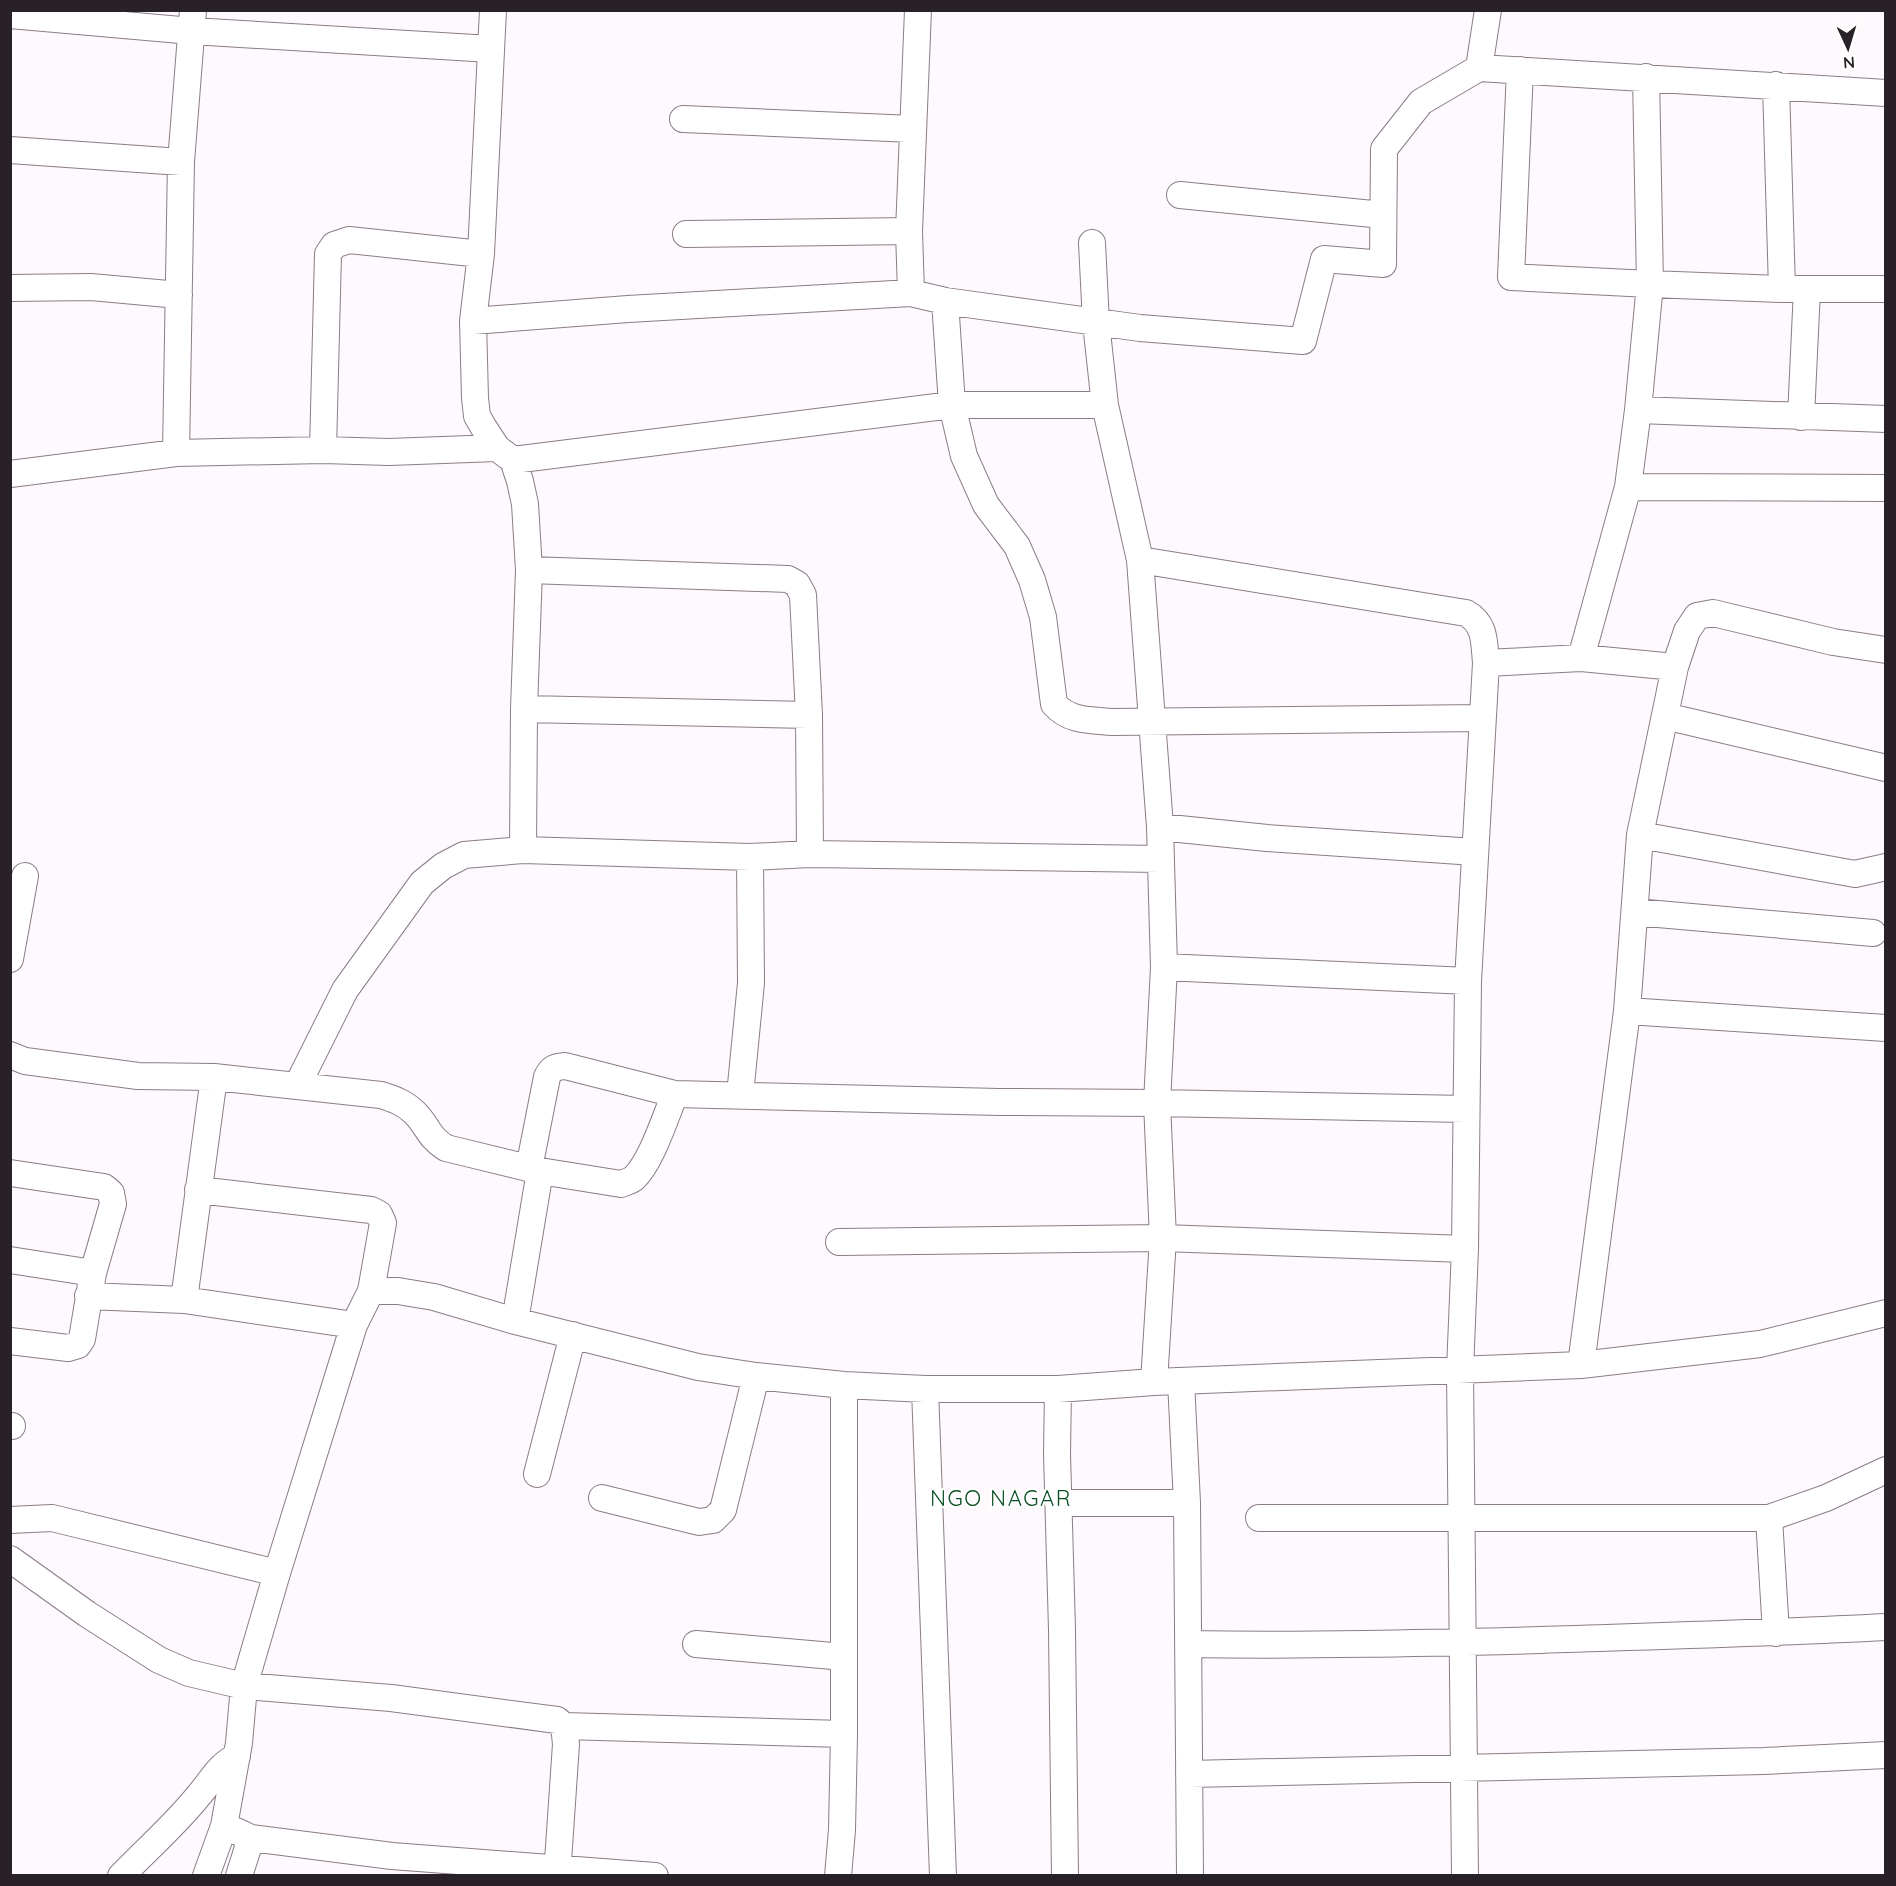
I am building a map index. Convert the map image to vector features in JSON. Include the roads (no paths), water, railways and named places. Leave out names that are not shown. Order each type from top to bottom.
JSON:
[{"type":"street","points":[[493,10],[481,254],[473,321],[477,416],[505,454],[525,504],[530,570],[524,709],[511,851]]},
{"type":"street","points":[[911,293],[909,231],[918,10]]},
{"type":"street","points":[[1479,68],[1488,10]]},
{"type":"street","points":[[10,15],[193,21],[491,49]]},
{"type":"street","points":[[176,453],[181,162],[193,21]]},
{"type":"street","points":[[473,321],[628,309],[911,293],[945,302],[1096,323],[1304,341],[1324,259],[1383,264],[1384,149],[1421,102],[1479,68],[1886,93]]},
{"type":"street","points":[[1520,70],[1511,277],[1782,289],[1886,289]]},
{"type":"street","points":[[1581,658],[1628,487],[1638,410],[1650,284],[1646,77]]},
{"type":"street","points":[[1776,86],[1782,289]]},
{"type":"street","points":[[683,119],[913,129]]},
{"type":"street","points":[[10,150],[181,162]]},
{"type":"street","points":[[1180,195],[1383,215]]},
{"type":"street","points":[[686,234],[909,231]]},
{"type":"street","points":[[323,450],[328,254],[334,245],[349,240],[481,254]]},
{"type":"street","points":[[1092,243],[1096,323],[1105,405],[1140,560],[1160,827],[1164,967],[1157,1102],[1163,1238],[1154,1382]]},
{"type":"street","points":[[10,288],[91,287],[179,295]]},
{"type":"street","points":[[1801,417],[1807,289]]},
{"type":"street","points":[[945,302],[952,405],[964,456],[986,505],[1017,546],[1032,580],[1042,617],[1054,704],[1067,715],[1081,720],[1153,722],[1482,718]]},
{"type":"street","points":[[10,474],[176,453],[323,450],[505,454],[952,405],[1105,405]]},
{"type":"street","points":[[1638,410],[1886,419]]},
{"type":"street","points":[[1628,487],[1884,488]]},
{"type":"street","points":[[1140,560],[1466,613],[1476,619],[1483,633],[1486,663],[1468,981],[1465,1250],[1460,1370],[1465,1875]]},
{"type":"street","points":[[530,570],[788,579],[797,585],[803,594],[810,854]]},
{"type":"street","points":[[1581,1365],[1627,1011],[1640,835],[1675,667],[1687,631],[1698,616],[1713,613],[1833,642],[1886,650]]},
{"type":"street","points":[[1486,663],[1581,658],[1675,667]]},
{"type":"street","points":[[524,709],[808,715]]},
{"type":"street","points":[[1665,716],[1886,768]]},
{"type":"street","points":[[1160,827],[1267,838],[1475,852]]},
{"type":"street","points":[[1640,835],[1855,874],[1886,867]]},
{"type":"street","points":[[297,1086],[345,990],[422,883],[443,866],[465,855],[511,851],[750,857],[810,854],[1161,859]]},
{"type":"street","points":[[740,1095],[751,983],[750,857]]},
{"type":"street","points":[[10,959],[25,876]]},
{"type":"street","points":[[1635,912],[1873,933]]},
{"type":"street","points":[[1164,967],[1468,981]]},
{"type":"street","points":[[1627,1011],[1886,1028]]},
{"type":"street","points":[[10,1056],[25,1061],[138,1076],[214,1077],[381,1095],[403,1102],[416,1114],[434,1141],[446,1148],[535,1169],[621,1184],[633,1179],[643,1167],[675,1094]]},
{"type":"street","points":[[515,1321],[547,1077],[550,1070],[556,1067],[565,1066],[675,1094],[999,1102],[1157,1102],[1466,1109]]},
{"type":"street","points":[[184,1300],[214,1077]]},
{"type":"street","points":[[10,1173],[104,1187],[111,1193],[113,1204],[90,1284],[82,1339],[78,1345],[68,1348],[10,1341]]},
{"type":"street","points":[[198,1190],[371,1210],[378,1214],[383,1223],[371,1291],[354,1325],[244,1686],[237,1756],[224,1826],[206,1875]]},
{"type":"street","points":[[839,1242],[1163,1238],[1465,1250]]},
{"type":"street","points":[[10,1260],[90,1284],[354,1325]]},
{"type":"street","points":[[371,1291],[391,1291],[434,1297],[515,1321],[698,1367],[756,1376],[844,1385],[925,1389],[1058,1389],[1154,1382],[1581,1365],[1760,1344],[1886,1313]]},
{"type":"street","points":[[537,1474],[573,1335]]},
{"type":"street","points":[[602,1497],[699,1522],[713,1520],[723,1510],[756,1376]]},
{"type":"street","points":[[1181,1381],[1187,1503],[1190,1875]]},
{"type":"street","points":[[838,1875],[842,1830],[844,1734],[844,1385]]},
{"type":"street","points":[[925,1389],[943,1875]]},
{"type":"street","points":[[1058,1389],[1065,1875]]},
{"type":"street","points":[[1259,1518],[1769,1518],[1826,1498],[1886,1470]]},
{"type":"street","points":[[1058,1503],[1187,1503]]},
{"type":"street","points":[[10,1520],[52,1518],[277,1573]]},
{"type":"street","points":[[1769,1518],[1776,1633]]},
{"type":"street","points":[[10,1559],[87,1614],[159,1660],[189,1672],[244,1686],[391,1698],[548,1718],[557,1720],[564,1726],[844,1734]]},
{"type":"street","points":[[1188,1644],[1259,1646],[1462,1642],[1776,1633],[1886,1627]]},
{"type":"street","points":[[696,1644],[844,1657]]},
{"type":"street","points":[[558,1873],[566,1744],[564,1726]]},
{"type":"street","points":[[1189,1774],[1764,1761],[1886,1755]]},
{"type":"street","points":[[121,1875],[200,1795],[216,1771],[225,1762],[237,1756]]},
{"type":"street","points":[[224,1826],[251,1838],[392,1856],[483,1862],[558,1873],[655,1875]]},
{"type":"street","points":[[239,1875],[251,1838]]},
{"type":"district","name":"NGO NAGAR","points":[[1001,1498]]}]
